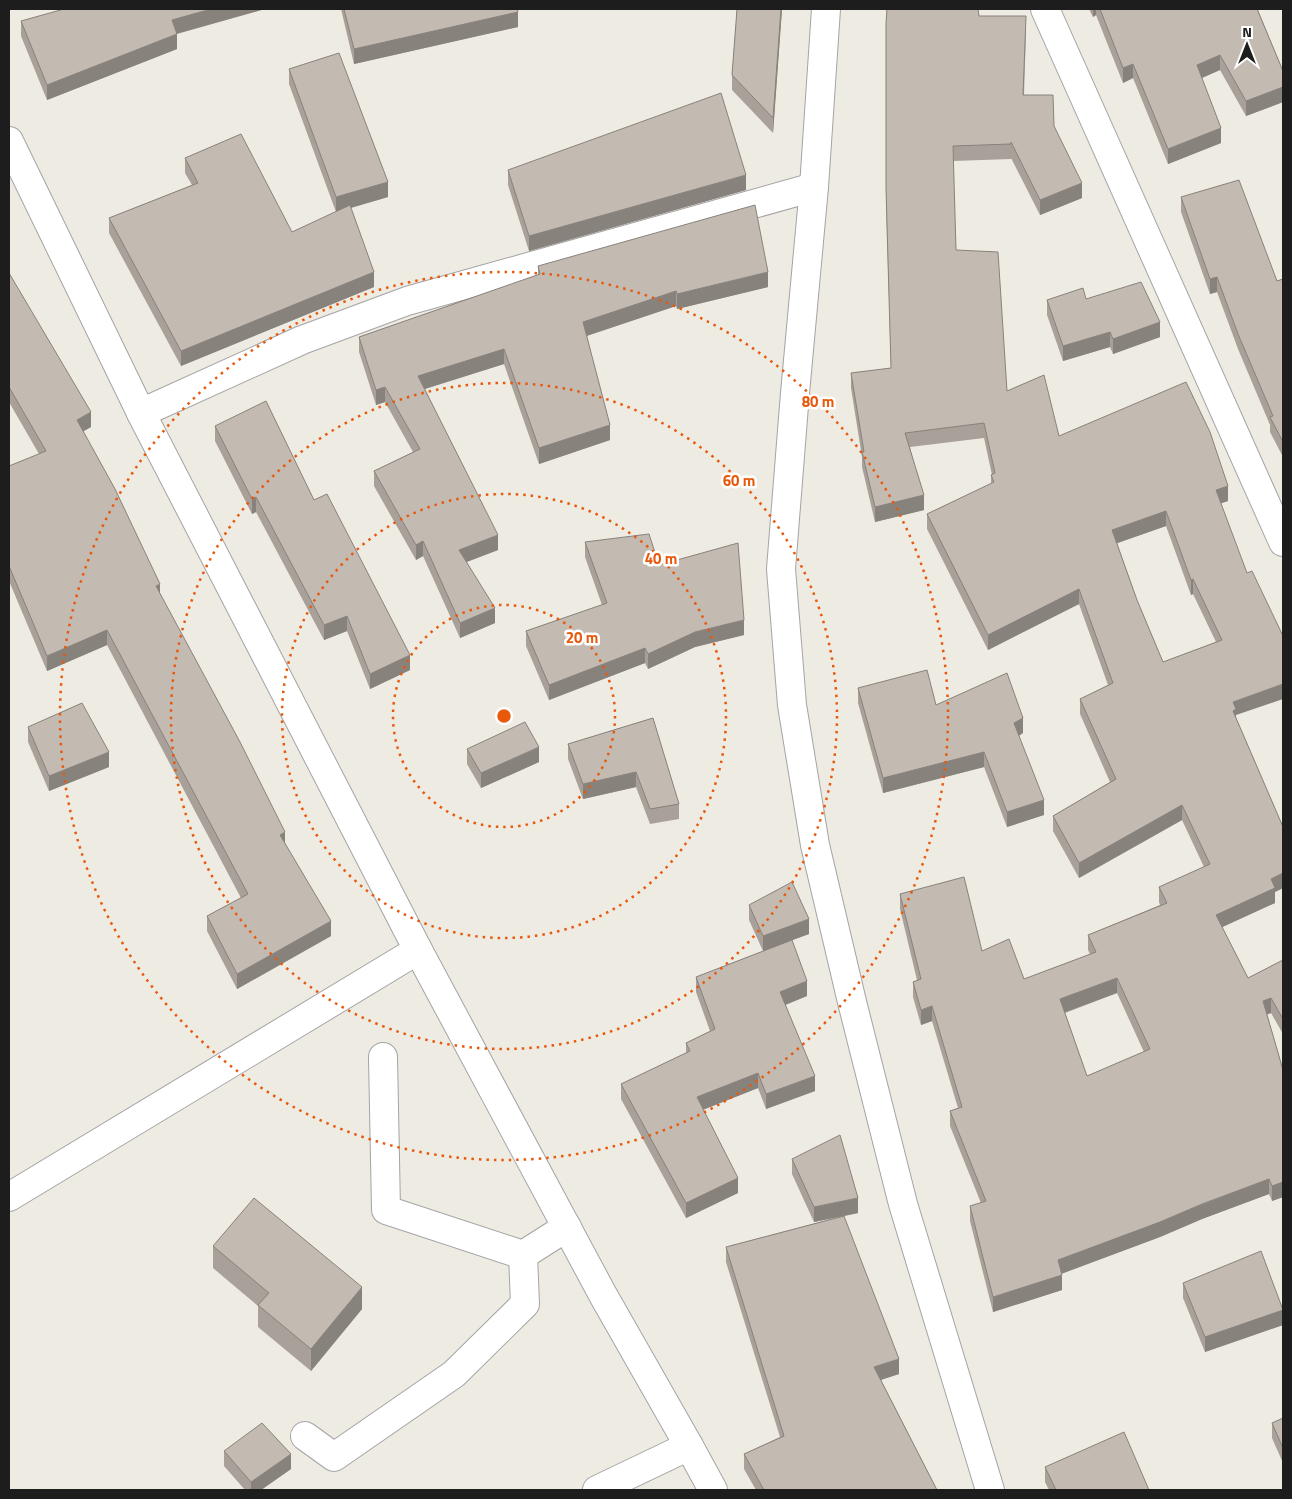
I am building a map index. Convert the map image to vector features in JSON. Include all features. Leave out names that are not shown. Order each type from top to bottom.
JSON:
[{"type":"street","points":[[826,9],[814,187],[781,569],[792,705],[815,845],[854,1012],[903,1204],[990,1490]]},
{"type":"street","points":[[1045,9],[1283,542]]},
{"type":"street","points":[[9,140],[141,413],[418,950],[603,1295],[713,1490]]},
{"type":"street","points":[[141,413],[302,340],[407,301],[814,187]]},
{"type":"street","points":[[9,1197],[418,950]]},
{"type":"street","points":[[382,1057],[386,1210],[523,1255]]},
{"type":"street","points":[[523,1255],[567,1227]]},
{"type":"street","points":[[305,1436],[334,1457],[454,1374],[524,1304],[523,1255]]},
{"type":"street","points":[[597,1490],[689,1446]]},
{"type":"building","points":[[64,9],[211,9],[172,20],[177,34],[47,85],[21,21]]},
{"type":"building","points":[[344,9],[517,9],[518,12],[354,49]]},
{"type":"building","points":[[737,9],[781,9],[773,118],[732,75]]},
{"type":"building","points":[[887,9],[978,9],[979,16],[1026,16],[1023,95],[1053,95],[1054,126],[1082,183],[1040,200],[1011,142],[1011,144],[953,146],[956,250],[998,252],[1007,391],[1044,375],[1059,436],[1186,382],[1210,432],[1228,486],[1216,490],[1247,573],[1252,571],[1283,636],[1283,684],[1233,702],[1236,709],[1233,711],[1283,827],[1283,873],[1271,879],[1275,888],[1216,915],[1248,978],[1283,960],[1283,1019],[1271,998],[1263,1001],[1283,1070],[1283,1182],[1272,1186],[1269,1179],[1058,1260],[1062,1275],[993,1297],[970,1206],[986,1201],[950,1111],[962,1107],[932,1006],[921,1010],[913,982],[921,979],[900,894],[964,877],[982,951],[1009,939],[1024,979],[1096,952],[1088,935],[1167,903],[1159,887],[1210,864],[1182,805],[1079,863],[1053,816],[1116,779],[1080,699],[1113,683],[1079,589],[988,635],[927,514],[994,482],[991,475],[995,473],[984,423],[905,433],[924,495],[875,507],[862,452],[864,452],[851,373],[891,368],[886,188]],"holes":[[[1166,511],[1191,580],[1193,579],[1222,640],[1163,662],[1137,600],[1112,530]],[[1117,978],[1150,1049],[1087,1076],[1060,999]]]},
{"type":"building","points":[[1100,9],[1257,9],[1283,71],[1283,87],[1246,101],[1220,55],[1197,65],[1221,128],[1168,149],[1133,64],[1123,68]]},
{"type":"building","points":[[339,53],[388,182],[336,197],[289,69]]},
{"type":"building","points":[[721,93],[746,175],[529,236],[508,170]]},
{"type":"building","points":[[241,134],[292,232],[350,205],[374,272],[181,351],[109,218],[198,183],[185,158]]},
{"type":"building","points":[[1239,180],[1277,281],[1283,279],[1283,442],[1270,417],[1273,416],[1238,334],[1217,277],[1210,279],[1181,197]]},
{"type":"building","points":[[755,205],[768,272],[677,294],[676,291],[583,322],[610,425],[539,448],[504,349],[418,376],[498,535],[459,550],[495,608],[460,623],[423,541],[416,545],[374,471],[420,449],[385,387],[376,390],[359,337],[540,274],[538,266]]},
{"type":"building","points":[[9,273],[91,412],[77,420],[115,489],[160,584],[156,586],[240,742],[285,832],[280,835],[331,921],[237,974],[207,916],[248,894],[107,630],[47,656],[9,566],[9,466],[46,451],[9,387]]},
{"type":"building","points":[[1141,282],[1160,322],[1113,339],[1110,332],[1063,346],[1047,300],[1083,288],[1086,299]]},
{"type":"building","points":[[266,401],[314,500],[327,494],[410,655],[370,674],[347,616],[324,625],[256,497],[252,499],[215,426]]},
{"type":"building","points":[[649,534],[659,565],[738,543],[744,620],[695,632],[648,654],[645,648],[549,685],[526,631],[607,603],[585,542]]},
{"type":"building","points":[[927,670],[936,705],[1007,673],[1023,718],[1014,723],[1044,800],[1007,812],[984,752],[883,778],[858,688]]},
{"type":"building","points":[[82,703],[109,752],[49,776],[28,727]]},
{"type":"building","points":[[653,718],[679,804],[650,809],[636,772],[583,784],[568,744]]},
{"type":"building","points":[[525,722],[539,747],[481,773],[467,749]]},
{"type":"building","points":[[792,882],[809,919],[763,936],[749,905]]},
{"type":"building","points":[[792,940],[807,981],[780,992],[815,1076],[766,1094],[758,1073],[697,1097],[738,1178],[686,1203],[621,1084],[690,1051],[686,1043],[715,1029],[696,977]]},
{"type":"building","points":[[840,1135],[858,1198],[814,1207],[792,1159]]},
{"type":"building","points":[[254,1198],[362,1287],[311,1349],[258,1305],[269,1293],[213,1246]]},
{"type":"building","points":[[844,1216],[899,1359],[874,1367],[937,1490],[764,1490],[744,1454],[784,1436],[726,1247]]},
{"type":"building","points":[[1261,1251],[1283,1310],[1205,1337],[1183,1283]]},
{"type":"building","points":[[1283,1418],[1283,1448],[1272,1423]]},
{"type":"building","points":[[262,1423],[291,1454],[251,1482],[224,1451]]},
{"type":"building","points":[[1124,1432],[1149,1490],[1056,1490],[1045,1467]]}]
